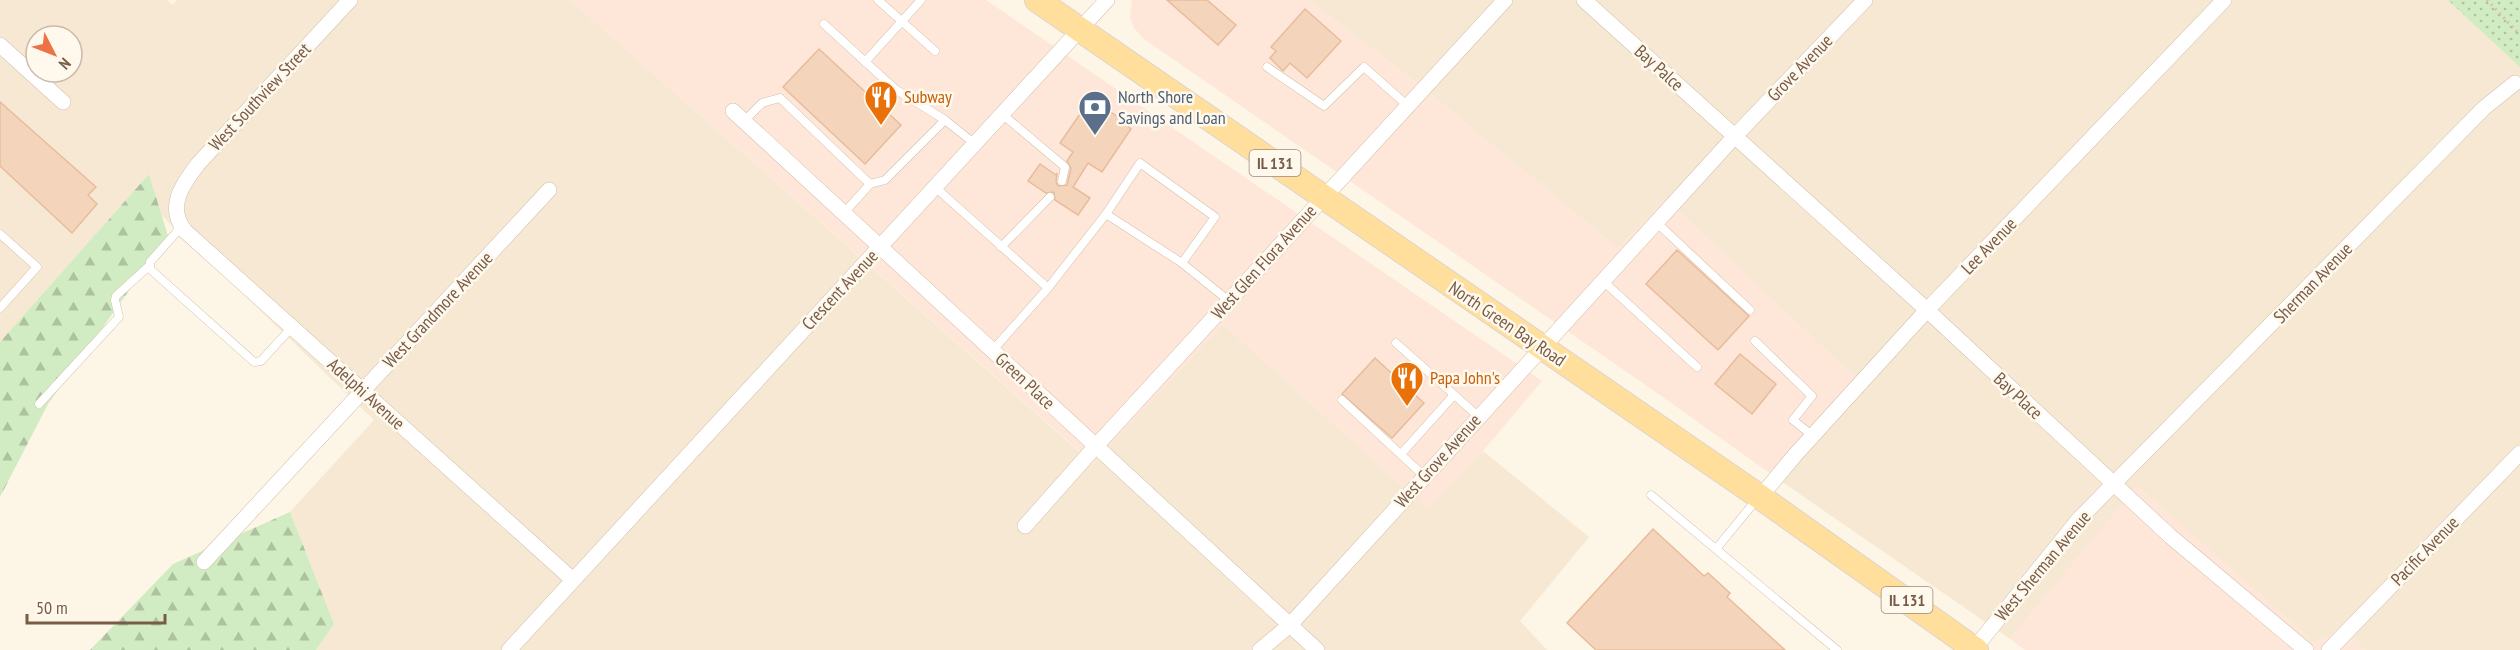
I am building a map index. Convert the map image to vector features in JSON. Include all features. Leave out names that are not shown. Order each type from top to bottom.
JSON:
[{"type":"main road","name":"North Green Bay Road","points":[[1037,0],[1760,497],[1975,650]]},
{"type":"street","name":"West Southview Street","points":[[182,226],[177,220],[177,198],[186,179],[350,0]]},
{"type":"street","name":"Crescent Avenue","points":[[509,650],[1107,0]]},
{"type":"street","name":"West Glen Flora Avenue","points":[[1025,526],[1505,0]]},
{"type":"street","name":"Bay Palce","points":[[1584,0],[1735,136]]},
{"type":"street","name":"Grove Avenue","points":[[1735,136],[1865,0]]},
{"type":"street","name":"Lee Avenue","points":[[1760,497],[1927,310],[2224,0]]},
{"type":"street","points":[[0,45],[63,102]]},
{"type":"street","name":"Sherman Avenue","points":[[2114,485],[2484,108],[2515,82]]},
{"type":"street","name":"Green Place","points":[[739,116],[1317,650]]},
{"type":"street","name":"West Grove Avenue","points":[[1260,650],[1290,625],[1735,136]]},
{"type":"street","name":"Bay Place","points":[[1735,136],[1927,310],[2170,536],[2306,650]]},
{"type":"street","name":"West Grandmore Avenue","points":[[204,562],[549,190]]},
{"type":"street","name":"Adelphi Avenue","points":[[182,226],[573,580]]},
{"type":"street","name":"Pacific Avenue","points":[[2329,650],[2520,453]]},
{"type":"street","name":"West Sherman Avenue","points":[[1975,650],[2079,519],[2114,485]]},
{"type":"lane","points":[[878,0],[935,51]]},
{"type":"lane","points":[[865,62],[920,0]]},
{"type":"lane","points":[[824,24],[895,89],[945,120],[975,144]]},
{"type":"lane","points":[[1267,68],[1324,106],[1364,67],[1408,105]]},
{"type":"lane","points":[[739,116],[762,103],[780,98],[870,184]]},
{"type":"lane","points":[[1002,114],[1065,167],[1062,180]]},
{"type":"lane","points":[[844,213],[870,184],[885,180],[945,120]]},
{"type":"lane","points":[[992,351],[1048,288],[1106,214],[1140,163],[1215,217],[1182,263]]},
{"type":"lane","points":[[935,187],[1048,288]]},
{"type":"lane","points":[[1002,247],[1050,197]]},
{"type":"lane","points":[[1106,214],[1182,263],[1229,301]]},
{"type":"lane","points":[[1657,223],[1750,310]]},
{"type":"lane","points":[[39,404],[119,316],[116,296],[149,266],[182,226]]},
{"type":"lane","points":[[0,234],[37,267],[1,306]]},
{"type":"lane","points":[[149,266],[254,362],[261,361],[292,327]]},
{"type":"lane","points":[[1602,280],[1697,367]]},
{"type":"lane","points":[[1755,341],[1812,396],[1793,420],[1813,436]]},
{"type":"lane","points":[[1396,343],[1478,416]]},
{"type":"lane","points":[[1401,454],[1454,395]]},
{"type":"lane","points":[[1342,400],[1424,476]]},
{"type":"lane","points":[[1651,495],[1836,650]]},
{"type":"lane","points":[[1716,549],[1760,497]]},
{"type":"path","points":[[2487,0],[2520,35]]},
{"type":"shaded area","points":[[0,0],[167,0],[173,5],[177,0],[570,0],[1093,464],[1223,324],[1427,509],[1483,451],[1589,537],[1520,621],[1547,650],[316,650],[334,624],[290,512],[374,420],[162,216],[149,174],[0,342]]},
{"type":"shaded area","points":[[570,0],[986,0],[1542,381],[1483,451],[1427,509],[1223,324],[1094,464]]},
{"type":"shaded area","points":[[1132,0],[1309,0],[1416,82],[1618,248],[1666,199],[1862,384],[1778,479],[1144,39],[1134,28],[1130,17]]},
{"type":"shaded area","points":[[1309,0],[2520,0],[2520,650],[2366,650],[2343,630],[2314,642],[2137,486],[2010,639],[1778,479],[1862,384],[1666,199],[1618,248],[1416,82]]},
{"type":"shaded area","points":[[2137,485],[2314,642],[2343,630],[2366,650],[2025,650],[2010,639]]},
{"type":"green space","points":[[2448,0],[2520,0],[2520,67]]},
{"type":"green space","points":[[149,174],[168,236],[48,404],[0,497],[0,342]]},
{"type":"green space","points":[[290,512],[334,624],[316,650],[90,650],[173,564]]},
{"type":"building","points":[[1167,0],[1207,0],[1236,25],[1218,45]]},
{"type":"building","points":[[1305,9],[1341,41],[1307,78],[1290,63],[1283,71],[1270,58],[1276,51],[1271,47]]},
{"type":"building","points":[[819,49],[901,125],[865,164],[783,87]]},
{"type":"building","name":"North Shore Savings and Loan","points":[[1089,101],[1114,114],[1131,129],[1102,172],[1088,163],[1073,187],[1090,198],[1078,215],[1055,200],[1054,192],[1046,193],[1028,181],[1040,164],[1056,175],[1057,173],[1058,186],[1067,185],[1071,168],[1067,161],[1073,152],[1060,143]]},
{"type":"building","points":[[0,102],[96,187],[88,195],[97,204],[72,233],[0,166]]},
{"type":"building","points":[[1677,250],[1749,316],[1718,350],[1646,284]]},
{"type":"building","points":[[1740,354],[1776,384],[1752,414],[1715,384]]},
{"type":"building","points":[[1375,358],[1424,403],[1392,438],[1342,394]]},
{"type":"building","points":[[1653,529],[1704,576],[1708,573],[1730,593],[1727,597],[1785,650],[1596,650],[1567,623]]},
{"type":"place","name":"Subway","points":[[881,126]]},
{"type":"place","name":"North Shore Savings and Loan","points":[[1095,136]]},
{"type":"place","name":"Papa John's","points":[[1407,407]]}]
